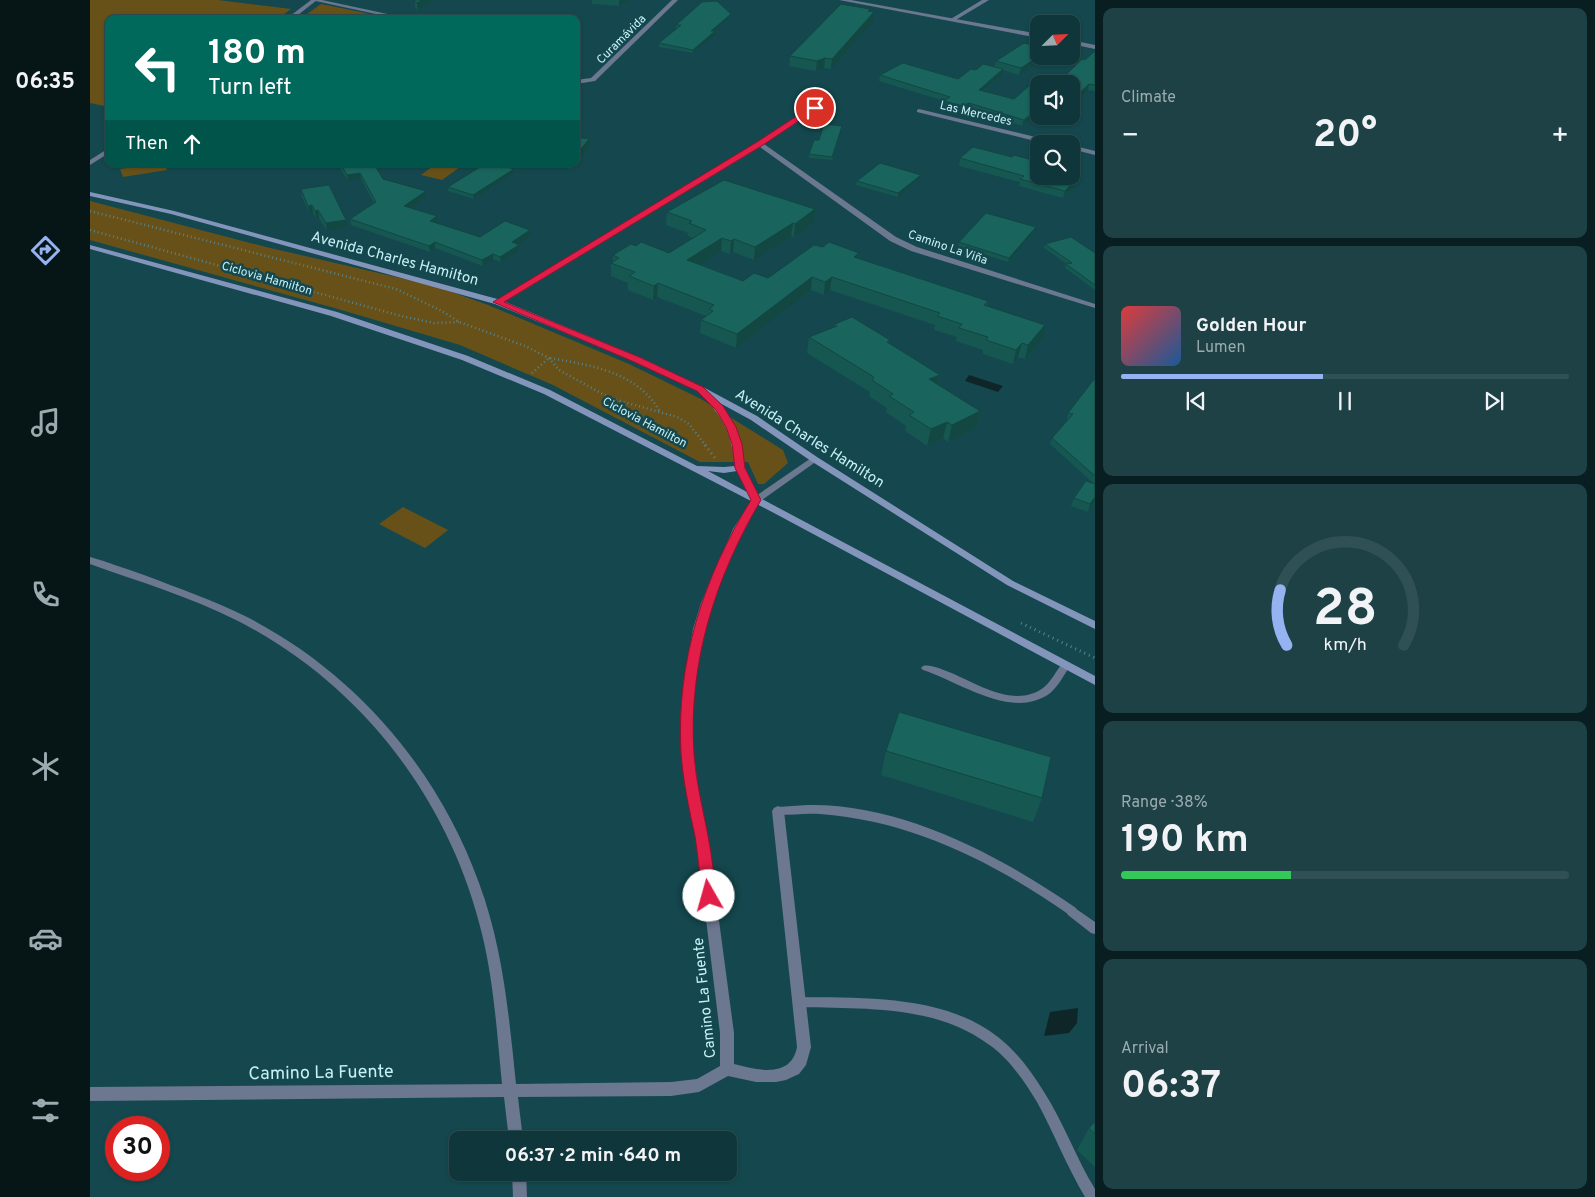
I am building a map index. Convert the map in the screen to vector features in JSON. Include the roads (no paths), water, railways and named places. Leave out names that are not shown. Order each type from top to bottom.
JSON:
[{"type":"main road","name":"Avenida Charles Hamilton","points":[[90,194],[172,212],[498,302],[627,355],[700,389],[754,418],[1010,583],[1095,625]]},
{"type":"main road","points":[[90,247],[378,327],[521,381],[688,464],[729,488],[756,500],[1095,681]]},
{"type":"main road","points":[[700,389],[720,408],[731,427],[737,444],[740,468],[756,500]]},
{"type":"main road","points":[[688,464],[704,469],[724,470],[740,468]]},
{"type":"street","points":[[293,15],[314,0],[388,15]]},
{"type":"street","name":"Curamávida","points":[[580,82],[593,80],[675,0]]},
{"type":"street","points":[[842,0],[1030,34]]},
{"type":"street","points":[[952,20],[986,0]]},
{"type":"street","points":[[1080,44],[1095,47]]},
{"type":"street","points":[[498,302],[760,144],[828,99]]},
{"type":"street","name":"Las Mercedes","points":[[919,111],[1030,138]]},
{"type":"street","name":"Camino La Viña","points":[[760,144],[893,240],[914,249],[1095,306]]},
{"type":"street","points":[[1080,149],[1095,153]]},
{"type":"street","points":[[90,163],[105,153]]},
{"type":"street","name":"Camino La Fuente","points":[[727,1069],[727,1033],[702,838],[693,795],[688,755],[687,709],[692,657],[706,603],[738,529],[756,500],[814,458]]},
{"type":"street","points":[[90,560],[214,606],[273,636],[307,658],[346,690],[399,746],[442,811],[460,848],[475,888],[488,932],[498,979],[515,1131]]},
{"type":"street","name":"Camino La Fuente","points":[[90,1094],[671,1089],[699,1085],[727,1069],[762,1077],[790,1072],[801,1062],[804,1047],[801,1002],[778,811]]},
{"type":"street","points":[[1072,910],[1095,929]]},
{"type":"street","points":[[519,1181],[520,1197]]},
{"type":"lane","points":[[926,668],[940,671],[996,697],[1025,700],[1047,690],[1065,666]]},
{"type":"lane","points":[[778,811],[824,809],[886,821],[931,834],[989,858],[1045,891],[1072,910]]},
{"type":"lane","points":[[801,1002],[894,1005],[940,1013],[967,1023],[996,1041],[1020,1064],[1040,1095],[1092,1197]]},
{"type":"water","points":[[969,375],[1003,386],[998,392],[965,381]]},
{"type":"water","points":[[1078,1008],[1077,1023],[1069,1033],[1044,1036],[1050,1012]]}]
